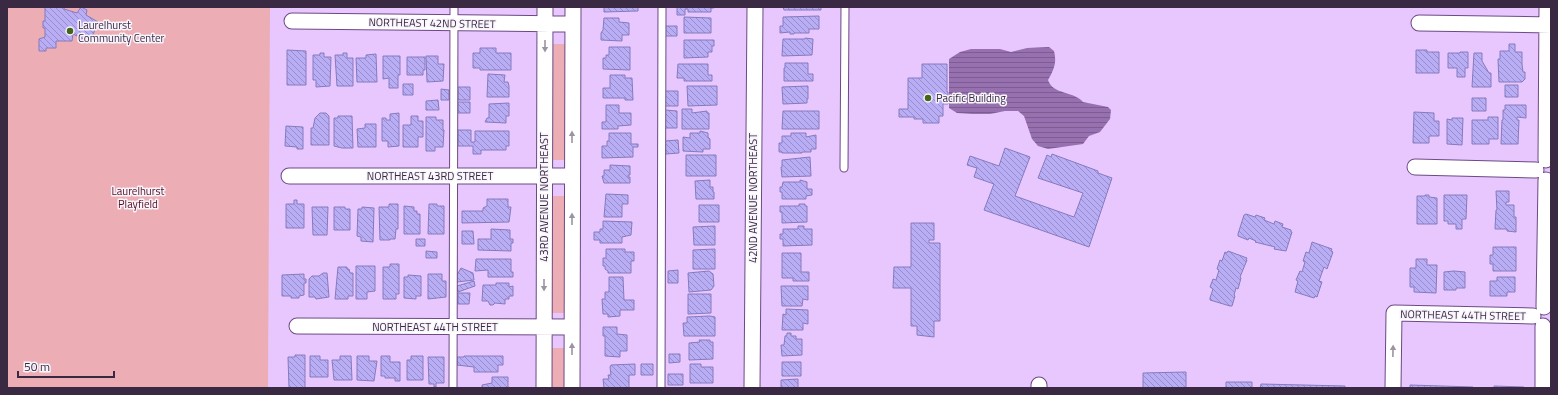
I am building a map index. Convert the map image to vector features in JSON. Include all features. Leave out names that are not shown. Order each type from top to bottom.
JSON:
[{"type":"street","name":"43RD AVENUE NORTHEAST","points":[[544,388],[545,7]]},
{"type":"street","points":[[572,388],[573,7]]},
{"type":"street","name":"42ND AVENUE NORTHEAST","points":[[752,388],[755,7]]},
{"type":"street","points":[[1543,388],[1549,25],[1547,7]]},
{"type":"street","name":"NORTHEAST 42ND STREET","points":[[292,21],[573,24]]},
{"type":"street","points":[[1419,23],[1549,25]]},
{"type":"street","points":[[1415,167],[1546,170]]},
{"type":"street","name":"NORTHEAST 43RD STREET","points":[[289,176],[572,176]]},
{"type":"street","name":"NORTHEAST 44TH STREET","points":[[1393,388],[1394,313],[1544,316]]},
{"type":"street","name":"NORTHEAST 44TH STREET","points":[[297,326],[572,327]]},
{"type":"lane","points":[[453,388],[454,7]]},
{"type":"lane","points":[[661,388],[662,7]]},
{"type":"lane","points":[[844,168],[845,7]]},
{"type":"green space","name":"Laurelhurst Playfield","points":[[7,7],[270,7],[268,388],[7,388]]},
{"type":"green space","points":[[553,44],[566,44],[566,160],[553,160]]},
{"type":"green space","points":[[552,196],[566,196],[566,313],[552,313]]},
{"type":"green space","points":[[552,348],[566,348],[566,388],[552,388]]},
{"type":"shaded area","points":[[1049,47],[1054,51],[1055,59],[1053,69],[1048,80],[1051,85],[1059,91],[1074,96],[1083,102],[1108,107],[1111,110],[1110,119],[1100,132],[1089,136],[1083,144],[1048,149],[1038,146],[1032,139],[1024,116],[1018,111],[972,114],[957,113],[949,108],[949,59],[960,52],[971,49],[1000,49],[1011,52],[1027,48]]},
{"type":"building","name":"Laurelhurst Community Center","points":[[45,7],[64,7],[64,9],[77,13],[81,7],[87,10],[86,15],[98,22],[90,42],[73,34],[72,41],[56,41],[56,48],[46,48],[46,51],[39,51],[39,39],[45,37],[43,21],[45,21]]},
{"type":"building","points":[[604,7],[638,7],[638,11],[604,12]]},
{"type":"building","points":[[677,7],[714,8],[711,8],[711,12],[688,12],[688,9],[685,9],[685,15],[677,15]]},
{"type":"building","points":[[783,7],[821,7],[821,10],[784,10]]},
{"type":"building","points":[[819,16],[819,29],[809,29],[809,33],[780,33],[780,26],[783,26],[783,17]]},
{"type":"building","points":[[684,17],[711,18],[711,33],[684,33]]},
{"type":"building","points":[[604,18],[619,18],[619,22],[629,23],[629,35],[622,35],[622,41],[601,40]]},
{"type":"building","points":[[665,26],[677,26],[677,36],[665,36]]},
{"type":"building","points":[[783,39],[813,39],[812,55],[782,56]]},
{"type":"building","points":[[684,40],[714,40],[714,46],[712,46],[712,52],[708,52],[708,57],[684,58]]},
{"type":"building","points":[[1509,44],[1515,44],[1515,52],[1522,52],[1522,64],[1523,72],[1525,72],[1525,79],[1522,82],[1499,82],[1498,59],[1500,59],[1500,51],[1509,51]]},
{"type":"building","points":[[609,47],[630,47],[630,70],[603,69],[603,58],[606,58],[606,55],[609,55]]},
{"type":"building","points":[[480,48],[496,48],[496,53],[511,53],[511,70],[480,70],[480,68],[473,68],[473,53],[480,53]]},
{"type":"building","points":[[287,50],[306,51],[306,85],[287,85]]},
{"type":"building","points":[[1416,50],[1439,52],[1439,73],[1416,73]]},
{"type":"building","points":[[1468,52],[1468,68],[1465,68],[1465,77],[1457,77],[1457,68],[1448,68],[1448,53]]},
{"type":"building","points":[[320,53],[324,53],[324,57],[331,57],[330,86],[316,87],[316,80],[313,80],[313,55],[320,55]]},
{"type":"building","points":[[343,53],[347,53],[347,58],[353,58],[353,86],[337,86],[335,55],[343,55]]},
{"type":"building","points":[[1474,53],[1482,53],[1482,61],[1489,73],[1491,73],[1491,87],[1472,87]]},
{"type":"building","points":[[376,54],[377,82],[357,82],[356,58],[366,58],[366,55]]},
{"type":"building","points":[[383,56],[400,56],[398,88],[389,88],[389,78],[383,79]]},
{"type":"building","points":[[426,56],[438,56],[438,64],[444,64],[443,81],[427,82]]},
{"type":"building","points":[[407,57],[425,57],[425,70],[423,70],[423,75],[407,75]]},
{"type":"building","points":[[785,63],[808,63],[808,74],[813,74],[813,81],[784,81]]},
{"type":"building","points":[[678,64],[708,64],[708,75],[712,75],[712,81],[684,81],[684,78],[677,78]]},
{"type":"building","name":"Pacific Building","points":[[922,64],[947,64],[948,104],[943,104],[943,116],[939,116],[939,123],[923,123],[923,119],[914,119],[914,117],[899,117],[899,109],[908,109],[908,78],[922,78]]},
{"type":"building","points":[[488,74],[505,75],[504,82],[508,82],[509,97],[487,97]]},
{"type":"building","points":[[610,75],[625,75],[625,78],[632,78],[633,100],[625,100],[625,98],[603,98],[603,88],[610,88]]},
{"type":"building","points":[[403,84],[413,84],[413,95],[403,95]]},
{"type":"building","points":[[1505,85],[1518,85],[1518,97],[1505,97]]},
{"type":"building","points":[[687,86],[717,86],[717,105],[688,106]]},
{"type":"building","points":[[808,86],[807,103],[783,104],[782,87]]},
{"type":"building","points":[[458,87],[470,87],[470,100],[458,100]]},
{"type":"building","points":[[441,89],[449,90],[449,100],[441,100]]},
{"type":"building","points":[[664,91],[678,91],[678,106],[664,106]]},
{"type":"building","points":[[1472,98],[1486,98],[1486,111],[1472,111]]},
{"type":"building","points":[[438,100],[439,110],[426,110],[426,101]]},
{"type":"building","points":[[458,102],[470,102],[470,113],[458,113]]},
{"type":"building","points":[[509,103],[509,116],[506,116],[506,123],[485,122],[487,118],[489,118],[489,104]]},
{"type":"building","points":[[606,105],[619,105],[619,113],[631,113],[631,125],[618,126],[618,129],[602,129],[602,122],[606,122]]},
{"type":"building","points":[[1505,105],[1526,105],[1526,118],[1517,117],[1517,120],[1519,120],[1518,144],[1501,144],[1503,110],[1505,110]]},
{"type":"building","points":[[682,109],[692,109],[692,113],[707,111],[707,113],[709,113],[709,129],[682,129]]},
{"type":"building","points":[[665,110],[677,111],[677,128],[665,128]]},
{"type":"building","points":[[783,111],[819,111],[819,129],[782,129]]},
{"type":"building","points":[[1414,112],[1434,113],[1434,121],[1439,121],[1439,136],[1429,136],[1429,143],[1413,143]]},
{"type":"building","points":[[320,113],[326,113],[329,116],[329,145],[311,145],[311,128],[313,128],[315,118]]},
{"type":"building","points":[[399,113],[399,146],[388,147],[388,141],[382,141],[382,118],[390,120],[390,114]]},
{"type":"building","points":[[338,116],[352,116],[353,148],[334,146],[334,118],[338,118]]},
{"type":"building","points":[[411,116],[418,116],[418,121],[423,121],[423,137],[418,137],[418,147],[403,147],[403,125],[411,125]]},
{"type":"building","points":[[426,117],[436,117],[436,120],[443,120],[443,147],[435,147],[435,151],[426,151]]},
{"type":"building","points":[[1488,117],[1498,117],[1498,139],[1489,139],[1489,144],[1472,144],[1472,120],[1488,120]]},
{"type":"building","points":[[1452,118],[1463,118],[1462,145],[1447,144],[1447,119],[1452,120]]},
{"type":"building","points":[[365,124],[376,124],[376,147],[358,147],[357,129],[365,128]]},
{"type":"building","points":[[286,126],[303,127],[303,149],[285,146]]},
{"type":"building","points":[[458,130],[471,130],[471,142],[475,142],[475,131],[509,131],[509,146],[506,146],[506,150],[481,150],[481,154],[473,154],[473,146],[458,146]]},
{"type":"building","points":[[700,131],[708,133],[708,137],[710,139],[710,149],[703,149],[703,152],[683,151],[683,137],[690,138],[690,133],[700,133]]},
{"type":"building","points":[[609,133],[631,133],[631,144],[638,144],[638,147],[633,147],[633,157],[602,158],[602,146],[607,146],[607,141],[609,141]]},
{"type":"building","points":[[791,133],[806,133],[806,137],[816,135],[816,149],[811,149],[811,152],[802,153],[779,152],[779,143],[782,143],[782,136],[791,136]]},
{"type":"building","points":[[678,140],[679,153],[666,154],[665,141]]},
{"type":"building","points":[[1005,148],[1030,157],[1015,196],[1074,217],[1083,193],[1038,178],[1047,155],[1051,157],[1052,154],[1098,171],[1098,173],[1112,178],[1089,247],[984,210],[994,184],[974,177],[977,168],[967,165],[970,156],[999,166]]},
{"type":"building","points":[[686,155],[716,155],[716,176],[686,176]]},
{"type":"building","points":[[810,157],[811,176],[782,177],[782,160]]},
{"type":"building","points":[[610,165],[630,166],[630,175],[628,175],[628,177],[630,177],[630,183],[604,183],[602,176],[604,176],[604,170],[610,170]]},
{"type":"building","points":[[710,180],[710,187],[713,187],[714,199],[696,199],[695,181]]},
{"type":"building","points":[[800,180],[807,182],[807,189],[812,189],[812,195],[806,196],[806,199],[782,199],[780,187],[782,187],[783,182],[800,182]]},
{"type":"building","points":[[1496,191],[1509,191],[1509,202],[1506,202],[1506,205],[1514,205],[1516,232],[1507,231],[1507,229],[1495,229],[1497,210]]},
{"type":"building","points":[[606,194],[628,195],[628,204],[622,204],[622,217],[604,217]]},
{"type":"building","points":[[1425,195],[1437,198],[1437,224],[1417,224],[1417,196]]},
{"type":"building","points":[[1444,195],[1467,195],[1466,219],[1462,219],[1462,229],[1456,229],[1456,224],[1448,224],[1448,221],[1444,221]]},
{"type":"building","points":[[487,199],[508,199],[508,207],[511,207],[509,222],[462,223],[462,211],[483,211],[483,208],[487,206]]},
{"type":"building","points":[[294,200],[297,200],[297,204],[304,204],[304,228],[286,228],[286,204],[294,204]]},
{"type":"building","points":[[389,204],[398,204],[398,229],[396,229],[395,239],[380,240],[379,207],[389,207]]},
{"type":"building","points":[[429,204],[444,206],[444,234],[428,234]]},
{"type":"building","points":[[799,204],[805,204],[805,206],[807,206],[807,222],[782,223],[782,212],[780,212],[780,206],[799,206]]},
{"type":"building","points":[[699,205],[719,205],[719,222],[699,222]]},
{"type":"building","points":[[404,206],[414,207],[414,211],[417,211],[417,214],[420,214],[420,234],[404,234]]},
{"type":"building","points":[[312,207],[328,207],[327,235],[313,235]]},
{"type":"building","points":[[334,207],[345,207],[345,209],[350,209],[350,230],[334,230]]},
{"type":"building","points":[[362,207],[374,208],[373,242],[361,241],[361,237],[357,236],[358,209],[362,209]]},
{"type":"building","points":[[1246,214],[1265,218],[1264,220],[1274,224],[1275,221],[1283,224],[1282,227],[1291,230],[1292,232],[1286,251],[1274,249],[1275,247],[1255,242],[1256,241],[1249,238],[1248,240],[1238,236],[1244,215]]},
{"type":"building","points":[[603,221],[632,222],[631,235],[622,237],[622,243],[600,243],[600,240],[594,240],[594,232],[600,232],[600,229],[603,229]]},
{"type":"building","points":[[911,223],[934,223],[934,240],[929,240],[929,243],[940,243],[940,321],[934,321],[934,337],[917,335],[917,326],[911,326],[911,288],[893,288],[894,267],[911,267]]},
{"type":"building","points":[[715,226],[715,245],[694,245],[693,227]]},
{"type":"building","points":[[798,226],[804,226],[804,229],[812,229],[812,245],[783,246],[783,239],[780,239],[780,234],[783,234],[783,229],[798,229]]},
{"type":"building","points":[[491,229],[510,230],[510,239],[513,239],[513,243],[511,243],[511,251],[478,250],[478,239],[491,239]]},
{"type":"building","points":[[462,231],[473,231],[474,244],[462,244]]},
{"type":"building","points":[[416,239],[425,239],[425,246],[416,246]]},
{"type":"building","points":[[1312,242],[1332,249],[1331,251],[1333,252],[1327,269],[1324,267],[1319,281],[1322,282],[1317,297],[1315,296],[1314,298],[1295,292],[1298,281],[1296,280],[1300,271],[1302,272],[1306,252],[1309,253]]},
{"type":"building","points":[[1493,247],[1516,247],[1516,271],[1493,271],[1493,264],[1490,264],[1490,255],[1493,255]]},
{"type":"building","points":[[606,249],[625,249],[625,252],[634,252],[634,261],[631,261],[631,273],[608,273],[605,266],[603,266],[603,258],[606,258]]},
{"type":"building","points":[[715,249],[715,269],[693,269],[693,250]]},
{"type":"building","points":[[426,251],[437,252],[437,258],[426,258]]},
{"type":"building","points":[[1228,251],[1247,258],[1240,277],[1238,289],[1236,288],[1232,306],[1210,300],[1213,289],[1210,287],[1213,279],[1216,280],[1220,260],[1222,261],[1225,252],[1227,253]]},
{"type":"building","points":[[782,253],[801,253],[801,272],[809,272],[809,281],[793,281],[793,278],[782,278]]},
{"type":"building","points":[[476,259],[511,259],[511,272],[513,272],[513,277],[488,277],[488,270],[475,271]]},
{"type":"building","points":[[1416,259],[1427,259],[1427,265],[1437,265],[1436,293],[1414,292],[1414,287],[1410,287],[1410,268],[1416,268]]},
{"type":"building","points":[[390,264],[399,264],[399,294],[396,294],[396,299],[383,299],[383,267],[390,267]]},
{"type":"building","points":[[356,266],[375,266],[375,291],[367,292],[367,299],[356,299]]},
{"type":"building","points":[[338,267],[347,267],[350,273],[353,273],[353,296],[348,296],[348,299],[335,299]]},
{"type":"building","points":[[461,268],[473,273],[474,280],[457,282],[456,277]]},
{"type":"building","points":[[678,270],[678,283],[668,283],[668,271]]},
{"type":"building","points":[[709,271],[713,274],[714,286],[711,290],[689,292],[688,273]]},
{"type":"building","points":[[1444,272],[1465,272],[1465,288],[1444,290]]},
{"type":"building","points":[[323,273],[327,273],[329,297],[316,299],[315,297],[309,297],[309,279],[312,276],[319,276]]},
{"type":"building","points":[[304,274],[306,283],[304,283],[304,295],[299,296],[299,298],[282,296],[282,275]]},
{"type":"building","points":[[428,274],[442,274],[442,281],[446,281],[446,297],[428,299]]},
{"type":"building","points":[[408,275],[421,276],[421,296],[416,296],[416,299],[404,298],[404,277],[408,277]]},
{"type":"building","points":[[609,277],[623,277],[624,300],[634,300],[634,310],[620,310],[620,316],[608,317],[608,314],[603,314],[602,299],[605,299],[605,292],[609,292]]},
{"type":"building","points":[[1497,277],[1515,277],[1515,292],[1507,292],[1507,296],[1490,296],[1490,281],[1497,281]]},
{"type":"building","points":[[474,281],[475,286],[458,292],[457,286]]},
{"type":"building","points":[[496,283],[509,283],[509,287],[513,286],[513,296],[509,296],[509,299],[505,299],[505,304],[495,303],[490,305],[488,301],[482,301],[483,285],[496,285]]},
{"type":"building","points":[[781,286],[808,286],[808,300],[803,299],[802,306],[782,306]]},
{"type":"building","points":[[458,293],[470,293],[469,304],[458,304]]},
{"type":"building","points":[[688,294],[711,294],[711,313],[688,314]]},
{"type":"building","points":[[786,309],[808,310],[808,324],[803,323],[803,330],[782,330],[783,314],[786,315]]},
{"type":"building","points":[[687,317],[715,317],[715,336],[684,336],[683,323],[687,323]]},
{"type":"building","points":[[603,327],[617,327],[617,334],[627,335],[627,351],[620,351],[620,357],[605,356],[605,336],[603,336]]},
{"type":"building","points":[[787,333],[791,333],[791,336],[796,336],[796,339],[802,339],[802,355],[782,356],[781,345],[784,345],[785,336]]},
{"type":"building","points":[[699,340],[710,340],[710,342],[713,342],[713,359],[689,360],[689,343],[700,342]]},
{"type":"building","points":[[669,354],[680,354],[680,362],[669,363]]},
{"type":"building","points":[[295,355],[305,355],[305,388],[289,388],[288,357],[295,357]]},
{"type":"building","points":[[310,356],[320,356],[320,360],[328,360],[328,377],[310,377]]},
{"type":"building","points":[[340,356],[351,356],[352,380],[334,380],[332,360],[340,360]]},
{"type":"building","points":[[357,356],[369,356],[369,361],[377,361],[374,381],[357,380]]},
{"type":"building","points":[[381,356],[390,356],[390,362],[400,362],[400,381],[395,381],[395,378],[385,378],[385,376],[381,376]]},
{"type":"building","points":[[411,356],[423,356],[423,380],[407,380],[407,360],[411,360]]},
{"type":"building","points":[[503,356],[503,365],[498,365],[498,372],[474,372],[474,367],[457,365],[457,357]]},
{"type":"building","points":[[428,357],[444,357],[444,383],[436,383],[436,387],[434,387],[434,384],[429,384]]},
{"type":"building","points":[[782,362],[801,362],[801,376],[782,376]]},
{"type":"building","points":[[635,364],[635,375],[629,375],[629,388],[604,388],[603,379],[609,379],[608,375],[611,375],[611,365]]},
{"type":"building","points":[[641,364],[653,364],[653,375],[641,375]]},
{"type":"building","points":[[690,364],[701,364],[701,367],[713,367],[713,383],[690,383]]},
{"type":"building","points":[[1186,372],[1186,388],[1143,388],[1143,373]]},
{"type":"building","points":[[668,374],[683,374],[683,385],[668,385]]},
{"type":"building","points":[[492,377],[508,377],[508,387],[510,388],[482,388],[482,385],[492,383]]},
{"type":"building","points":[[798,379],[798,388],[781,388],[781,380]]},
{"type":"building","points":[[1226,382],[1252,382],[1252,388],[1226,388]]},
{"type":"building","points":[[1261,384],[1345,386],[1345,388],[1260,388]]},
{"type":"building","points":[[1410,385],[1473,387],[1473,388],[1410,388]]},
{"type":"building","points":[[1494,386],[1524,387],[1524,388],[1494,388]]},
{"type":"place","name":"Laurelhurst Community Center","points":[[70,31]]},
{"type":"place","name":"Pacific Building","points":[[928,98]]}]
